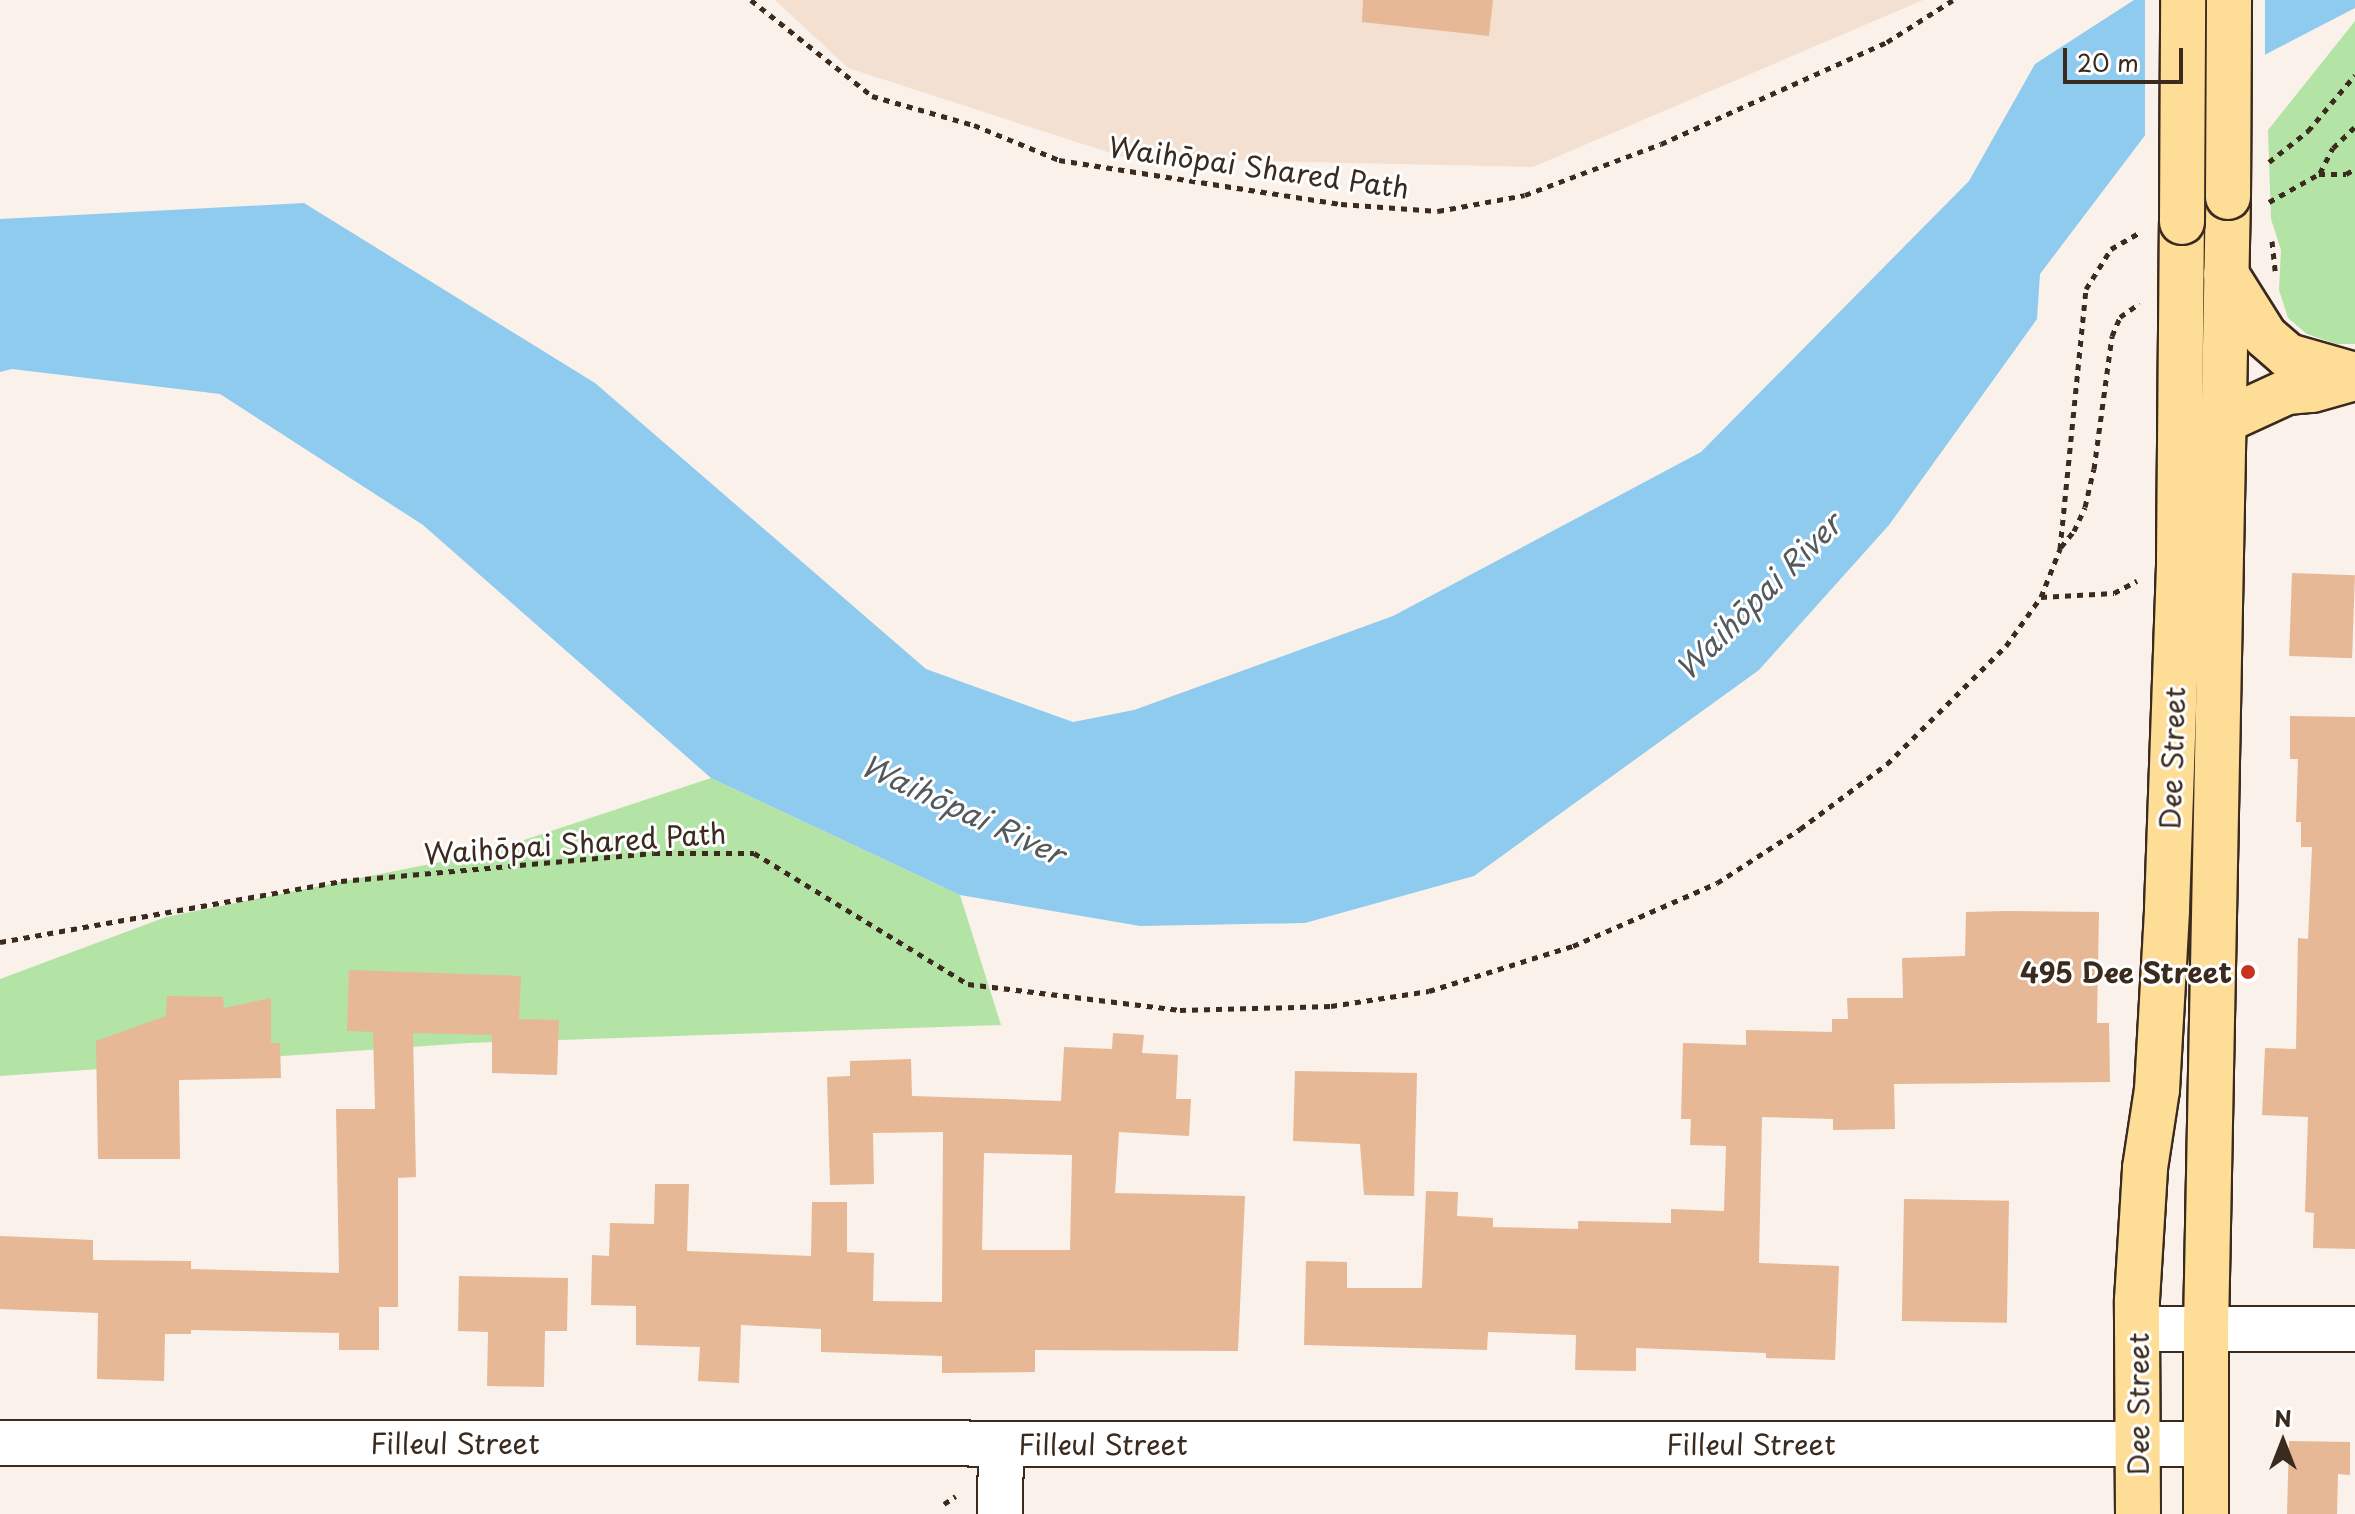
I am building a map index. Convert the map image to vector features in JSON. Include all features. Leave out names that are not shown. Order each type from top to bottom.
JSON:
[{"type":"main road","name":"Dee Street","points":[[2138,1514],[2137,1329],[2145,1168],[2157,1090],[2179,559],[2183,0]]},
{"type":"main road","name":"Dee Street","points":[[2206,1514],[2206,1329],[2226,420],[2226,274],[2246,200],[2229,0]]},
{"type":"main road","points":[[2226,274],[2265,336],[2288,356],[2355,376]]},
{"type":"main road","points":[[2226,420],[2287,392],[2312,390],[2355,376]]},
{"type":"street","points":[[2137,1329],[2355,1329]]},
{"type":"street","name":"Filleul Street","points":[[0,1443],[2206,1444]]},
{"type":"street","points":[[1000,1514],[1001,1444]]},
{"type":"path","name":"Waihōpai Shared Path","points":[[751,0],[872,96],[974,125],[1059,160],[1341,204],[1438,211],[1525,195],[1661,144],[1887,42],[1953,0]]},
{"type":"path","points":[[2319,174],[2333,148],[2355,127]]},
{"type":"path","points":[[2246,200],[2319,174],[2346,174],[2355,169]]},
{"type":"path","points":[[2060,549],[2074,531],[2085,507],[2103,422],[2112,336],[2120,317],[2133,306],[2152,298]]},
{"type":"path","name":"Waihōpai Shared Path","points":[[0,942],[341,881],[654,853],[754,853],[968,984],[1180,1010],[1331,1006],[1429,991],[1573,946],[1717,883],[1800,829],[1887,764],[2006,646],[2041,597],[2114,593],[2179,559]]},
{"type":"path","points":[[944,1504],[956,1496]]},
{"type":"shaded area","points":[[775,0],[1923,0],[1533,167],[1126,158],[848,68]]},
{"type":"green space","points":[[2355,21],[2355,344],[2336,344],[2307,334],[2288,318],[2279,290],[2281,250],[2271,219],[2268,130]]},
{"type":"green space","points":[[711,778],[960,895],[1001,1025],[468,1043],[0,1076],[0,979],[166,917],[485,853]]},
{"type":"water","name":"Waihōpai River","points":[[2134,0],[2355,0],[2355,8],[2168,105],[2040,274],[2037,319],[1889,525],[1759,670],[1474,876],[1305,923],[1140,926],[960,895],[711,778],[423,525],[220,394],[12,369],[0,372],[0,219],[304,203],[595,383],[926,669],[1073,722],[1134,710],[1393,616],[1701,452],[1969,181],[2035,64]]},
{"type":"pier","points":[[2145,0],[2265,0],[2265,60],[2171,108],[2145,142]]},
{"type":"building","points":[[1363,0],[1493,0],[1489,36],[1362,22]]},
{"type":"building","points":[[2292,573],[2355,575],[2352,658],[2289,656]]},
{"type":"building","points":[[2290,716],[2355,717],[2355,1249],[2313,1248],[2314,1213],[2305,1212],[2308,1117],[2262,1115],[2265,1048],[2296,1049],[2298,938],[2308,939],[2312,847],[2301,847],[2301,822],[2296,822],[2298,759],[2290,759]]},
{"type":"building","points":[[1966,912],[2099,912],[2097,1023],[2109,1023],[2110,1082],[1894,1084],[1895,1129],[1833,1130],[1833,1119],[1762,1117],[1759,1263],[1839,1266],[1835,1360],[1766,1358],[1766,1353],[1636,1348],[1636,1371],[1575,1370],[1576,1335],[1488,1332],[1487,1350],[1304,1345],[1306,1261],[1347,1262],[1347,1288],[1422,1288],[1426,1191],[1458,1192],[1457,1216],[1493,1218],[1493,1227],[1578,1229],[1578,1221],[1671,1223],[1671,1209],[1724,1211],[1726,1146],[1690,1145],[1691,1119],[1681,1119],[1683,1043],[1746,1045],[1746,1030],[1832,1032],[1832,1019],[1848,1019],[1847,998],[1903,998],[1902,958],[1965,956]]},
{"type":"building","points":[[349,970],[521,976],[519,1019],[559,1020],[557,1075],[492,1073],[492,1035],[413,1033],[416,1177],[398,1178],[398,1307],[379,1307],[379,1350],[339,1350],[339,1333],[191,1330],[191,1334],[165,1334],[164,1381],[97,1379],[98,1313],[0,1309],[0,1236],[93,1240],[93,1260],[191,1261],[191,1269],[339,1273],[336,1109],[375,1109],[373,1032],[347,1031]]},
{"type":"building","points":[[167,996],[223,997],[224,1008],[271,998],[271,1043],[280,1043],[281,1078],[179,1080],[180,1159],[98,1159],[96,1041],[166,1016]]},
{"type":"building","points":[[1113,1033],[1144,1035],[1142,1053],[1178,1055],[1176,1099],[1191,1099],[1189,1136],[1119,1132],[1115,1193],[1245,1196],[1238,1351],[1035,1350],[1035,1372],[942,1373],[942,1356],[821,1352],[821,1329],[741,1325],[739,1383],[698,1381],[700,1347],[636,1345],[636,1306],[591,1305],[592,1255],[609,1256],[610,1223],[654,1224],[655,1184],[689,1184],[687,1251],[811,1256],[812,1202],[847,1202],[847,1252],[874,1253],[873,1301],[942,1302],[943,1132],[873,1133],[874,1184],[830,1185],[827,1077],[850,1076],[850,1061],[911,1059],[912,1096],[1061,1101],[1064,1047],[1112,1049]],"holes":[[[984,1153],[1072,1155],[1070,1250],[982,1250]]]},
{"type":"building","points":[[1295,1071],[1417,1073],[1414,1196],[1364,1195],[1360,1144],[1293,1141]]},
{"type":"building","points":[[1904,1199],[2009,1201],[2007,1323],[1902,1321]]},
{"type":"building","points":[[459,1276],[568,1278],[567,1331],[545,1331],[544,1387],[487,1386],[488,1332],[458,1331]]},
{"type":"building","points":[[2289,1441],[2350,1442],[2350,1475],[2338,1474],[2337,1514],[2287,1514]]},
{"type":"place","name":"495 Dee Street","points":[[2248,972]]}]
